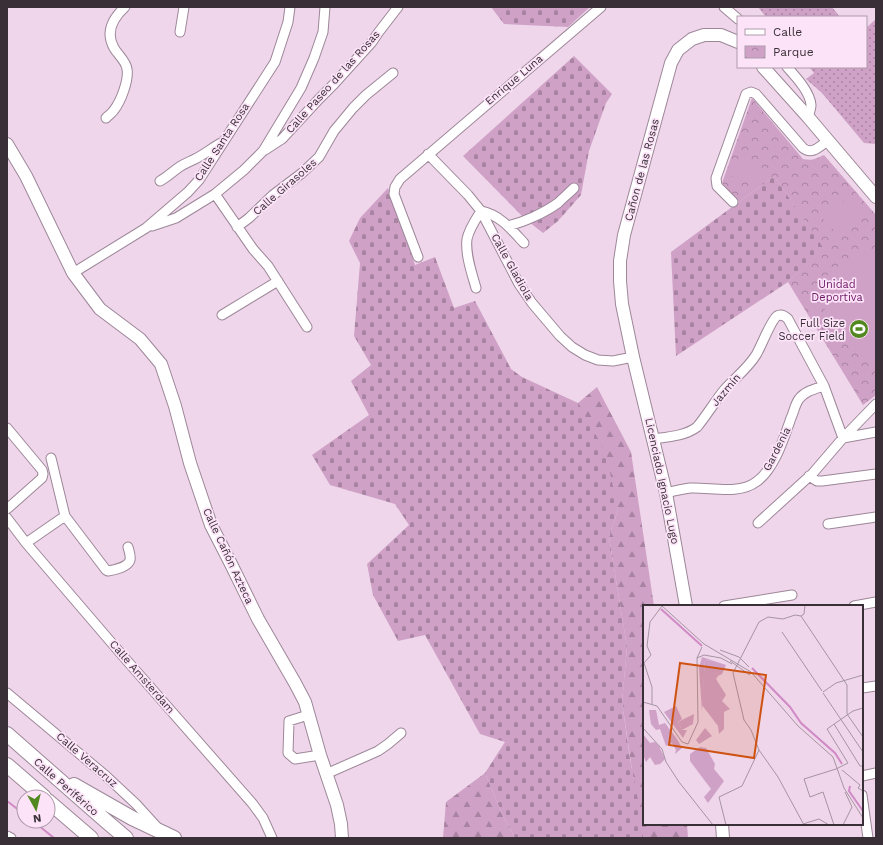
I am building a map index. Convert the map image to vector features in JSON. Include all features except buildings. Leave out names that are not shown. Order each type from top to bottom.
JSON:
[{"type":"highway","name":"Calle Periférico","points":[[7,734],[126,838]]},
{"type":"highway","name":"Calle Periférico","points":[[7,765],[35,789]]},
{"type":"highway","points":[[46,769],[93,797],[168,835]]},
{"type":"highway","name":"Calle Periférico","points":[[56,807],[91,838]]},
{"type":"main road","name":"Cañon de las Rosas","points":[[633,357],[622,304],[620,261],[626,227],[671,63],[678,50],[692,39],[704,35],[721,35],[737,42]]},
{"type":"main road","points":[[763,68],[876,197]]},
{"type":"main road","name":"Calle Cañón Azteca","points":[[7,144],[26,176],[73,273],[100,309],[140,339],[160,364],[175,406],[190,463],[211,525],[258,619],[305,702],[320,756],[337,805],[342,838]]},
{"type":"main road","name":"Licenciado Ignacio Lugo","points":[[633,357],[666,493],[686,605]]},
{"type":"main road","points":[[722,825],[724,838]]},
{"type":"street","points":[[106,118],[115,109],[121,98],[128,76],[127,67],[114,47],[110,30],[112,23],[125,7]]},
{"type":"street","points":[[180,32],[184,7]]},
{"type":"street","name":"Calle Santa Rosa","points":[[73,273],[146,228],[188,192],[199,180],[275,62],[288,22],[290,7]]},
{"type":"street","points":[[146,228],[176,218],[215,194],[244,170],[263,151],[301,88],[314,58],[323,32],[325,7]]},
{"type":"street","name":"Calle Paseo de las Rosas","points":[[263,151],[282,139],[334,84],[372,42],[398,7]]},
{"type":"street","name":"Enrique Luna","points":[[418,257],[394,194],[395,187],[400,179],[601,7]]},
{"type":"street","points":[[724,7],[737,18]]},
{"type":"street","points":[[788,68],[798,79],[808,96],[811,106],[808,118]]},
{"type":"street","name":"Calle Girasoles","points":[[237,226],[249,218],[273,195],[302,173],[319,157],[334,131],[353,108],[366,95],[393,73]]},
{"type":"street","points":[[733,202],[717,186],[716,178],[746,94],[751,92],[756,94],[807,152],[812,152],[828,141]]},
{"type":"street","points":[[160,181],[168,177],[182,165],[223,142]]},
{"type":"street","name":"Calle Gladiola","points":[[428,154],[468,195],[481,211],[519,284],[532,303],[560,336],[572,347],[598,360],[613,360],[633,357]]},
{"type":"street","points":[[508,226],[520,223],[557,204],[574,188]]},
{"type":"street","points":[[215,194],[253,248],[268,266],[307,327]]},
{"type":"street","points":[[476,288],[471,269],[467,239],[471,228],[481,211],[488,212],[495,216],[508,226],[524,243]]},
{"type":"street","points":[[222,315],[278,281]]},
{"type":"street","name":"Jazmín","points":[[653,439],[677,436],[692,431],[697,427],[721,394],[755,356],[777,316],[785,316],[788,319],[824,386]]},
{"type":"street","points":[[824,386],[843,438]]},
{"type":"street","name":"Gardenia","points":[[666,493],[678,489],[691,488],[732,489],[748,486],[756,482],[765,474],[772,464],[784,439],[799,399],[804,394],[824,386]]},
{"type":"street","points":[[758,523],[813,473],[843,438],[876,404]]},
{"type":"street","points":[[7,428],[42,470],[43,474],[42,478],[7,509]]},
{"type":"street","points":[[843,438],[876,432]]},
{"type":"street","points":[[51,458],[65,516],[105,569],[108,571],[122,568],[128,564],[130,561],[128,547]]},
{"type":"street","points":[[809,476],[817,481],[822,481],[876,474]]},
{"type":"street","points":[[26,543],[65,516]]},
{"type":"street","points":[[828,524],[876,517]]},
{"type":"street","name":"Calle Amsterdam","points":[[7,518],[26,543],[122,655],[252,803],[263,818],[272,838]]},
{"type":"street","points":[[730,605],[792,595]]},
{"type":"street","points":[[860,605],[876,602]]},
{"type":"street","points":[[863,688],[876,686]]},
{"type":"street","name":"Calle Veracruz","points":[[7,693],[106,776],[168,835]]},
{"type":"street","points":[[308,715],[289,721],[288,753],[295,759],[320,756]]},
{"type":"street","points":[[326,774],[378,751],[401,733]]},
{"type":"street","points":[[863,776],[876,774]]},
{"type":"street","points":[[863,801],[868,838]]},
{"type":"street","points":[[7,836],[11,838]]},
{"type":"green space","points":[[491,7],[590,7],[568,27],[504,24]]},
{"type":"green space","points":[[758,7],[832,7],[839,16],[765,16]]},
{"type":"green space","points":[[876,19],[876,144],[864,143],[822,93],[806,79],[814,73],[810,68],[867,68],[867,27]]},
{"type":"green space","points":[[574,56],[612,94],[606,103],[589,151],[581,195],[558,221],[543,233],[524,218],[463,156]]},
{"type":"green space","name":"Unidad Deportiva","points":[[752,98],[803,159],[809,160],[824,155],[876,215],[876,395],[863,405],[788,282],[824,249],[774,176],[739,202],[722,183]]},
{"type":"green space","points":[[734,158],[766,169],[760,186],[728,175]]},
{"type":"green space","points":[[774,176],[825,249],[788,282],[676,356],[671,252]]},
{"type":"green space","points":[[388,188],[415,265],[435,257],[454,308],[475,301],[511,369],[522,377],[578,403],[606,453],[618,510],[609,537],[627,647],[622,702],[630,759],[642,821],[643,838],[515,838],[503,816],[485,773],[505,742],[480,734],[425,635],[398,641],[373,595],[367,564],[409,525],[395,504],[330,485],[312,455],[369,415],[351,381],[371,365],[354,336],[360,263],[349,241],[360,218]]},
{"type":"green space","points":[[847,198],[860,213],[837,234],[823,219]]},
{"type":"green space","name":"Full Size Soccer Field","points":[[867,243],[876,255],[876,369],[874,370],[809,290]]},
{"type":"green space","points":[[597,387],[631,452],[654,605],[643,605],[643,825],[687,825],[688,838],[642,838],[622,702],[627,647],[609,537],[618,510],[578,403]]},
{"type":"green space","points":[[485,773],[503,816],[515,838],[443,838],[446,802]]},
{"type":"waterway","points":[[7,801],[16,808]]},
{"type":"waterway","points":[[43,829],[54,838]]},
{"type":"place","name":"Full Size Soccer Field","points":[[859,329]]}]
